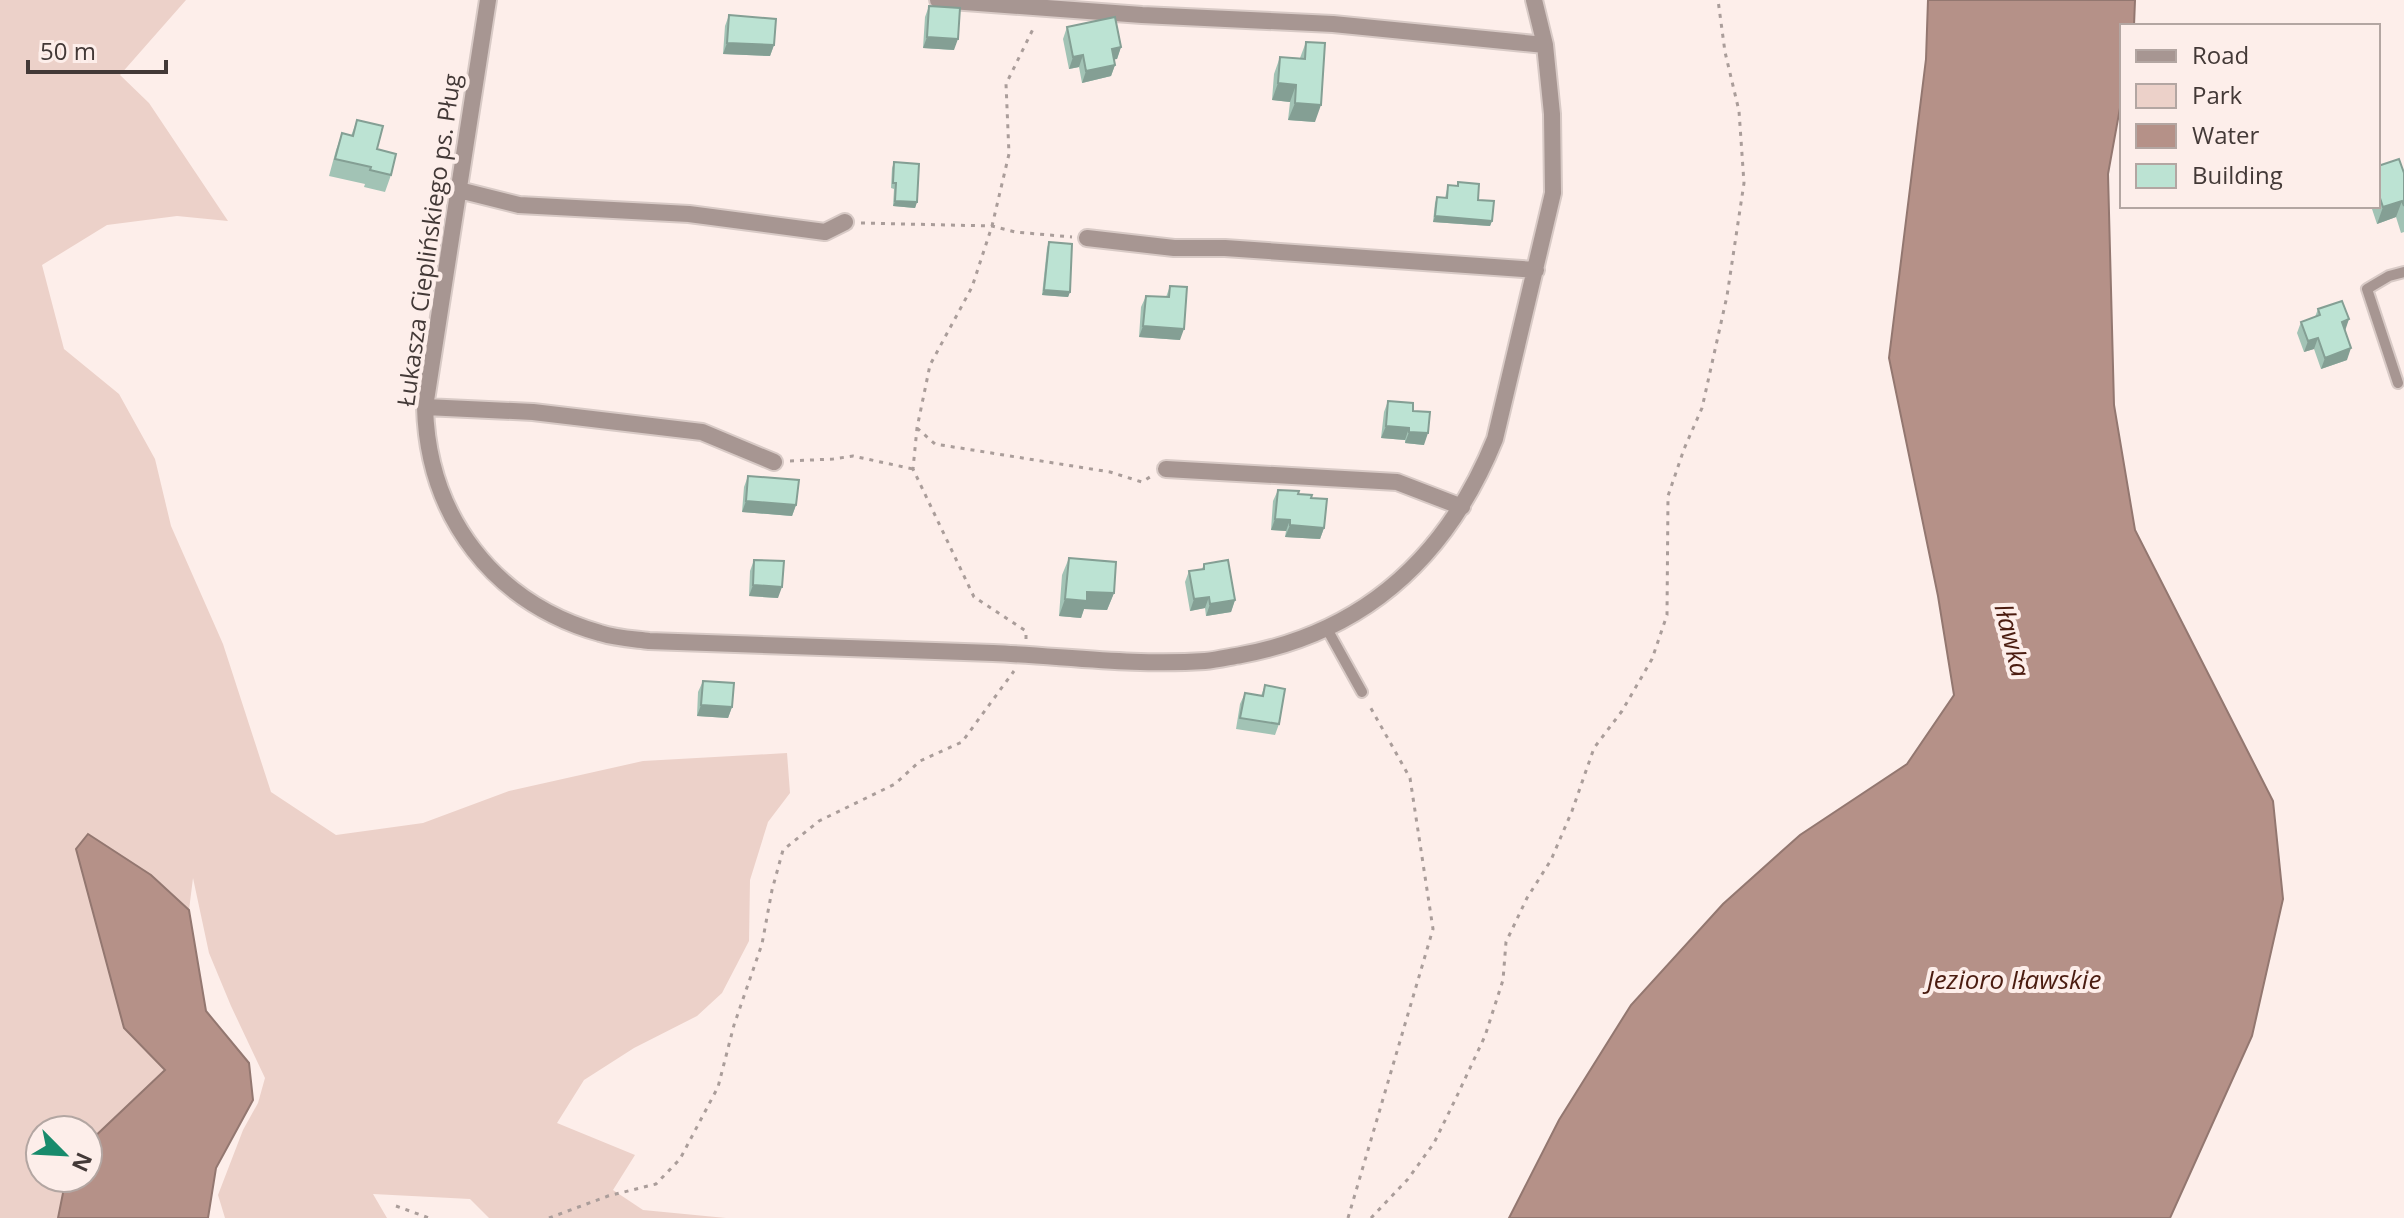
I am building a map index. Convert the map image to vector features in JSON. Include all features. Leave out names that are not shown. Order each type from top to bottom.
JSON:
[{"type":"street","name":"Łukasza Cieplińskiego ps. Pług","points":[[488,0],[425,407],[431,463],[444,502],[461,531],[497,578],[535,606],[570,623],[603,634],[649,641],[996,653],[1143,662],[1206,661],[1276,648],[1327,629],[1356,614],[1393,586],[1430,551],[1462,507],[1480,476],[1495,439],[1553,193],[1552,114],[1545,45],[1534,0]]},
{"type":"street","points":[[938,0],[1333,24],[1545,45]]},
{"type":"street","points":[[459,190],[519,205],[689,214],[825,232],[845,222]]},
{"type":"street","points":[[1087,238],[1174,248],[1225,248],[1536,270]]},
{"type":"street","points":[[425,407],[533,412],[702,432],[774,462]]},
{"type":"street","points":[[1166,469],[1397,482],[1462,507]]},
{"type":"lane","points":[[2398,383],[2367,289],[2389,276],[2404,272]]},
{"type":"lane","points":[[1327,629],[1362,692]]},
{"type":"path","points":[[1371,1218],[1408,1179],[1434,1143],[1485,1036],[1503,980],[1506,942],[1527,898],[1551,860],[1594,748],[1622,711],[1652,659],[1667,615],[1668,496],[1702,408],[1727,296],[1744,183],[1739,111],[1725,52],[1718,0]]},
{"type":"path","points":[[549,1218],[608,1196],[656,1184],[680,1159],[718,1087],[734,1025],[762,944],[783,850],[819,821],[895,784],[920,761],[962,742],[1027,655],[1026,631],[974,597],[913,469],[917,428],[930,365],[972,287],[992,226],[1009,154],[1006,84],[1044,7]]},
{"type":"path","points":[[845,222],[992,226],[1015,232],[1087,238]]},
{"type":"path","points":[[917,428],[935,444],[1110,472],[1142,482],[1166,469]]},
{"type":"path","points":[[774,462],[853,456],[913,469]]},
{"type":"path","points":[[1348,1218],[1433,929],[1410,778],[1362,692]]},
{"type":"path","points":[[396,1206],[429,1218]]},
{"type":"green space","points":[[0,0],[186,0],[120,75],[149,103],[228,221],[177,216],[107,225],[42,265],[64,349],[119,394],[155,459],[171,526],[223,644],[271,792],[336,835],[423,823],[509,791],[643,761],[787,753],[790,793],[768,822],[750,880],[749,941],[722,993],[697,1016],[634,1048],[584,1080],[557,1123],[635,1155],[613,1190],[643,1210],[726,1218],[489,1218],[470,1199],[373,1194],[387,1218],[225,1218],[218,1195],[243,1130],[258,1103],[265,1078],[209,953],[193,878],[189,910],[88,834],[124,1028],[165,1070],[104,1128],[104,1114],[24,1114],[24,1194],[63,1194],[58,1218],[0,1218]]},
{"type":"water","name":"Jezioro Iławskie","points":[[1928,0],[2135,0],[2134,24],[2120,24],[2120,108],[2108,174],[2114,405],[2135,530],[2273,801],[2283,899],[2252,1036],[2170,1218],[1509,1218],[1559,1120],[1631,1005],[1723,904],[1800,835],[1907,764],[1954,695],[1938,596],[1889,358],[1926,59]]},
{"type":"water","points":[[88,834],[151,875],[189,910],[206,1011],[249,1063],[253,1100],[216,1168],[208,1218],[58,1218],[63,1194],[104,1194],[104,1128],[165,1070],[124,1028],[76,849]]},
{"type":"building","points":[[929,6],[960,8],[958,39],[927,37]]},
{"type":"building","points":[[729,15],[776,19],[774,45],[727,43]]},
{"type":"building","points":[[1115,17],[1121,47],[1112,49],[1115,65],[1086,71],[1083,55],[1073,57],[1067,27]]},
{"type":"building","points":[[1306,42],[1325,43],[1321,105],[1295,103],[1296,85],[1278,83],[1280,57],[1305,59]]},
{"type":"building","points":[[357,120],[383,126],[377,149],[396,154],[391,175],[335,159],[342,133],[353,136]]},
{"type":"building","points":[[2399,159],[2404,173],[2404,206],[2402,201],[2383,207],[2380,165]]},
{"type":"building","points":[[894,162],[919,164],[917,202],[895,201]]},
{"type":"building","points":[[1458,182],[1479,184],[1478,200],[1494,201],[1492,221],[1435,216],[1437,197],[1447,198],[1448,185],[1458,186]]},
{"type":"building","points":[[1049,242],[1072,244],[1070,292],[1044,290]]},
{"type":"building","points":[[1170,286],[1187,287],[1184,329],[1143,326],[1146,296],[1169,297]]},
{"type":"building","points":[[2342,301],[2349,319],[2342,322],[2351,348],[2325,358],[2318,338],[2308,341],[2301,322],[2320,315],[2318,309]]},
{"type":"building","points":[[1388,401],[1413,403],[1413,411],[1430,412],[1428,433],[1386,426]]},
{"type":"building","points":[[748,476],[799,480],[796,505],[746,501]]},
{"type":"building","points":[[1278,490],[1299,491],[1298,494],[1312,495],[1311,498],[1327,499],[1324,528],[1290,525],[1290,520],[1275,519]]},
{"type":"building","points":[[1069,558],[1116,562],[1114,593],[1087,592],[1087,601],[1065,599]]},
{"type":"building","points":[[754,560],[784,561],[782,587],[753,585]]},
{"type":"building","points":[[1228,560],[1235,600],[1210,604],[1209,597],[1194,599],[1189,571],[1204,569],[1204,564]]},
{"type":"building","points":[[703,681],[734,683],[732,707],[701,705]]},
{"type":"building","points":[[1265,685],[1285,689],[1279,724],[1240,718],[1245,693],[1263,696]]},
{"type":"water label","name":"Iławka","points":[[2013,640]]}]
